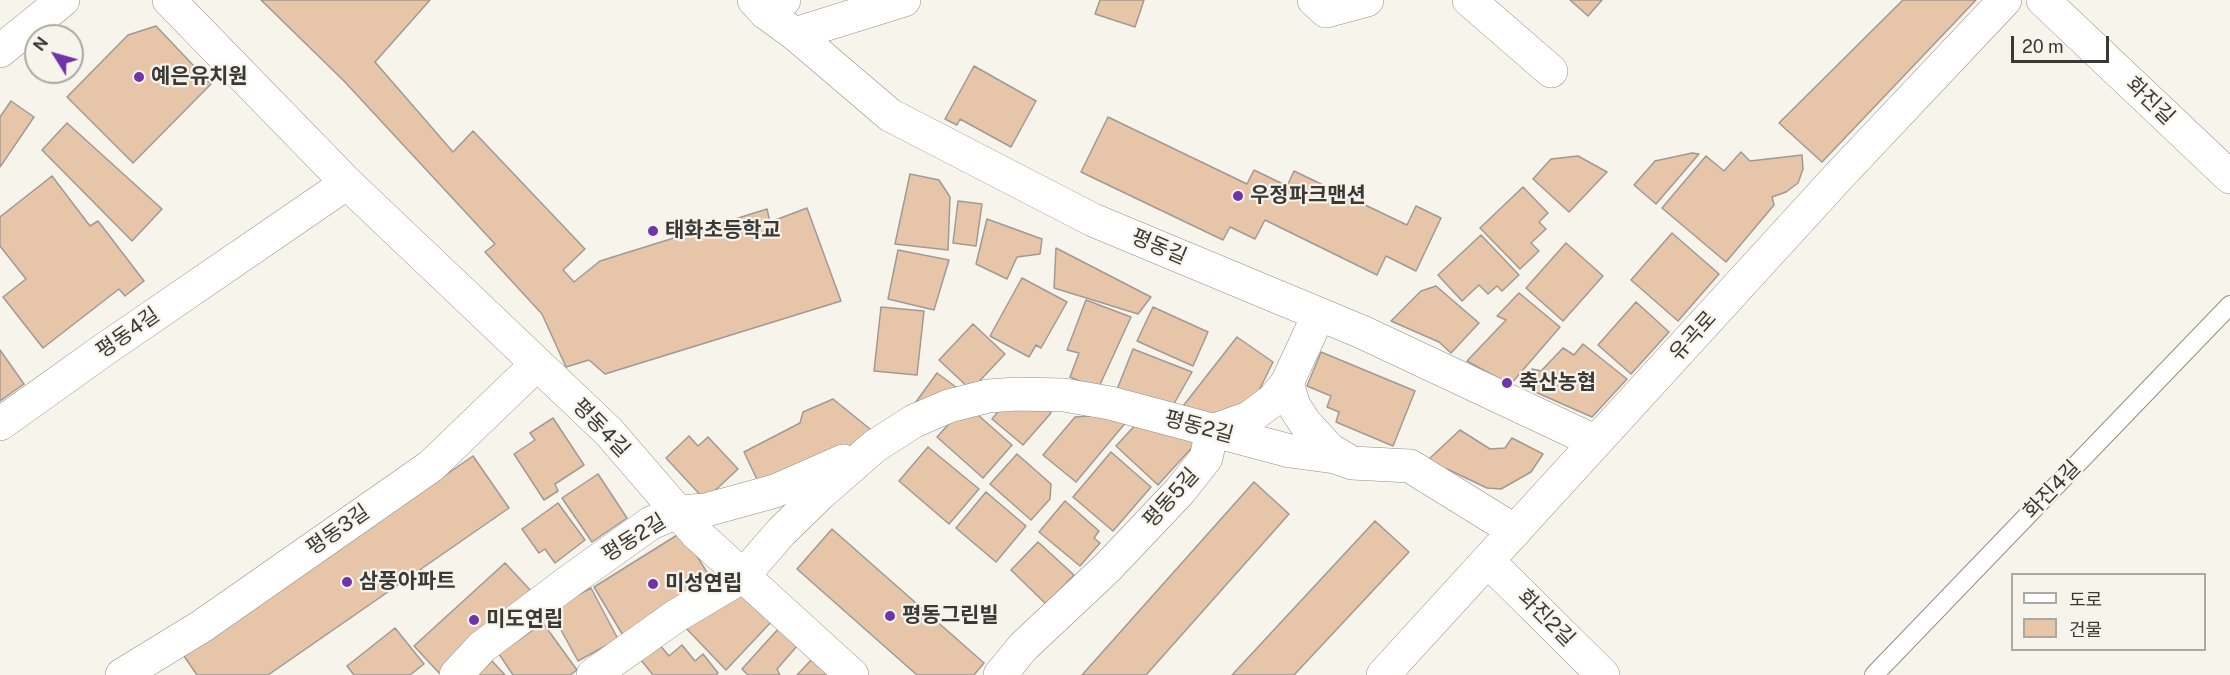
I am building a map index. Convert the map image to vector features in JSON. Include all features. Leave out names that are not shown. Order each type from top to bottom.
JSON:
[{"type":"street","points":[[0,51],[63,0]]},
{"type":"street","name":"평동4길","points":[[169,0],[347,183],[609,432],[696,533],[852,675]]},
{"type":"street","points":[[795,34],[904,0]]},
{"type":"street","points":[[1314,0],[1326,11],[1368,0]]},
{"type":"street","points":[[1469,0],[1551,71]]},
{"type":"street","name":"유곡로","points":[[1383,675],[1838,177],[2005,0]]},
{"type":"street","name":"화진길","points":[[2043,0],[2230,177]]},
{"type":"street","name":"평동길","points":[[768,4],[795,34],[890,115],[1093,220],[1319,314],[1596,442]]},
{"type":"street","name":"평동4길","points":[[0,424],[347,183]]},
{"type":"street","points":[[1212,431],[1249,418],[1273,399],[1287,383],[1319,314]]},
{"type":"street","name":"평동3길","points":[[122,675],[202,626],[431,466],[537,364]]},
{"type":"street","points":[[1287,383],[1289,394],[1305,423],[1330,450],[1352,463]]},
{"type":"street","name":"평동2길","points":[[456,675],[482,648],[571,580],[651,524],[677,512],[706,510],[775,491],[875,446],[914,422],[949,406],[988,396],[1064,395],[1110,403],[1290,451],[1335,457],[1352,463],[1410,466],[1515,531]]},
{"type":"street","name":"평동5길","points":[[1000,675],[1023,647],[1108,567],[1180,491],[1206,458],[1212,431]]},
{"type":"street","name":"평동2길","points":[[593,675],[676,616],[743,576],[781,532],[875,446]]},
{"type":"street","name":"화진2길","points":[[1488,561],[1603,675]]},
{"type":"lane","name":"화진4길","points":[[1874,675],[2230,305]]},
{"type":"building","points":[[261,0],[430,0],[375,62],[453,152],[473,131],[585,249],[563,270],[574,282],[600,261],[767,209],[770,222],[807,208],[841,301],[605,374],[589,360],[566,367],[542,314],[485,252],[495,244],[344,81]]},
{"type":"building","points":[[1100,0],[1144,0],[1135,27],[1095,14]]},
{"type":"building","points":[[1570,0],[1602,0],[1588,16]]},
{"type":"building","points":[[1903,0],[1976,0],[1822,162],[1779,123]]},
{"type":"building","points":[[156,26],[211,84],[133,163],[67,97],[80,84],[84,84],[84,80],[128,35]]},
{"type":"building","points":[[974,66],[1036,101],[1011,147],[960,119],[957,125],[945,119]]},
{"type":"building","points":[[11,101],[34,117],[0,167],[0,117]]},
{"type":"building","name":"우정파크맨션","points":[[1108,117],[1247,184],[1254,170],[1287,186],[1294,171],[1407,225],[1416,206],[1441,218],[1416,271],[1386,256],[1377,275],[1265,220],[1255,239],[1230,227],[1223,240],[1081,172]]},
{"type":"building","points":[[67,123],[162,209],[132,241],[42,150]]},
{"type":"building","points":[[1741,152],[1750,161],[1802,155],[1803,169],[1798,183],[1786,192],[1772,197],[1774,205],[1726,262],[1662,208],[1706,156],[1724,171]]},
{"type":"building","points":[[1692,153],[1699,154],[1656,204],[1634,185],[1655,161]]},
{"type":"building","points":[[1578,156],[1607,172],[1569,212],[1533,179],[1551,159]]},
{"type":"building","points":[[910,174],[939,180],[950,197],[948,250],[895,244]]},
{"type":"building","points":[[52,176],[90,226],[98,221],[144,281],[125,296],[119,289],[43,348],[3,297],[26,279],[0,246],[0,217]]},
{"type":"building","points":[[1523,187],[1548,213],[1539,222],[1546,229],[1531,243],[1539,251],[1520,269],[1480,228]]},
{"type":"building","points":[[958,201],[982,204],[976,246],[953,243]]},
{"type":"building","points":[[987,219],[1042,239],[1040,254],[1017,257],[1007,279],[976,264]]},
{"type":"building","points":[[1672,233],[1719,274],[1678,321],[1631,280]]},
{"type":"building","points":[[1481,235],[1519,275],[1502,291],[1497,286],[1488,294],[1479,285],[1462,301],[1438,275]]},
{"type":"building","points":[[1566,243],[1603,276],[1563,321],[1526,288]]},
{"type":"building","points":[[1056,248],[1151,297],[1138,314],[1054,288]]},
{"type":"building","points":[[898,250],[949,260],[934,310],[888,299]]},
{"type":"building","points":[[1022,278],[1067,302],[1041,348],[1036,345],[1029,357],[990,336]]},
{"type":"building","points":[[1436,286],[1479,323],[1451,353],[1439,342],[1391,321],[1421,291]]},
{"type":"building","points":[[1519,293],[1560,327],[1510,385],[1467,361],[1506,320],[1497,316]]},
{"type":"building","points":[[1086,300],[1131,317],[1098,389],[1070,377],[1079,353],[1067,350]]},
{"type":"building","points":[[1636,302],[1669,332],[1631,374],[1598,345]]},
{"type":"building","points":[[881,307],[924,311],[917,375],[874,371]]},
{"type":"building","points":[[1153,307],[1208,332],[1193,366],[1137,341]]},
{"type":"building","points":[[973,324],[1005,354],[971,390],[939,360]]},
{"type":"building","points":[[1237,337],[1273,362],[1252,405],[1218,423],[1180,410]]},
{"type":"building","points":[[1583,344],[1627,379],[1592,417],[1533,391],[1528,385],[1526,376],[1532,369],[1541,371],[1563,348],[1574,355]]},
{"type":"building","points":[[1133,349],[1192,372],[1171,409],[1116,392]]},
{"type":"building","points":[[0,350],[24,384],[0,401]]},
{"type":"building","points":[[1321,352],[1415,391],[1393,446],[1336,422],[1339,412],[1327,407],[1331,396],[1307,386]]},
{"type":"building","points":[[937,373],[964,393],[908,413]]},
{"type":"building","points":[[833,399],[875,433],[762,490],[744,452],[800,423],[803,412]]},
{"type":"building","points":[[1007,401],[1040,403],[1051,413],[1023,445],[992,419]]},
{"type":"building","points":[[1118,414],[1127,421],[1076,482],[1043,455],[1075,417]]},
{"type":"building","points":[[957,415],[978,415],[1012,445],[983,478],[937,437]]},
{"type":"building","points":[[553,418],[584,465],[555,484],[558,491],[544,500],[514,454],[535,440],[530,433]]},
{"type":"building","points":[[1140,420],[1196,443],[1158,485],[1116,446]]},
{"type":"building","points":[[1460,430],[1490,449],[1505,448],[1512,438],[1543,454],[1531,472],[1501,489],[1487,488],[1447,469],[1434,476],[1429,459]]},
{"type":"building","points":[[689,436],[698,446],[708,437],[738,469],[705,500],[666,458]]},
{"type":"building","points":[[928,447],[979,489],[949,524],[899,481]]},
{"type":"building","points":[[1111,452],[1151,487],[1113,531],[1073,497]]},
{"type":"building","points":[[1017,454],[1051,484],[1050,499],[1031,520],[990,484]]},
{"type":"building","name":"삼풍아파트","points":[[473,456],[509,508],[268,675],[197,675],[184,656]]},
{"type":"building","points":[[598,474],[627,518],[592,542],[562,498]]},
{"type":"building","points":[[1254,482],[1289,514],[1146,675],[1082,675]]},
{"type":"building","points":[[986,492],[1026,526],[996,562],[956,528]]},
{"type":"building","points":[[1065,501],[1099,531],[1094,538],[1100,543],[1080,566],[1039,532]]},
{"type":"building","points":[[558,503],[585,540],[555,563],[545,549],[539,553],[522,529]]},
{"type":"building","points":[[1375,521],[1409,552],[1294,675],[1232,675]]},
{"type":"building","name":"평동그린빌","points":[[832,529],[984,663],[974,675],[917,675],[797,569]]},
{"type":"building","name":"미성연립","points":[[682,532],[713,582],[624,637],[594,587]]},
{"type":"building","points":[[1038,542],[1074,575],[1046,604],[1011,570]]},
{"type":"building","name":"미도연립","points":[[505,563],[533,593],[441,675],[414,646]]},
{"type":"building","points":[[591,588],[618,639],[578,661],[550,610]]},
{"type":"building","points":[[729,592],[747,596],[773,620],[726,670],[683,625]]},
{"type":"building","points":[[543,623],[577,670],[570,675],[513,675],[499,654]]},
{"type":"building","points":[[395,628],[424,664],[410,675],[354,675],[347,666]]},
{"type":"building","points":[[779,628],[798,645],[777,669],[780,675],[748,675],[742,669]]},
{"type":"building","points":[[659,644],[669,656],[682,645],[695,661],[703,654],[718,673],[716,675],[653,675],[641,660]]},
{"type":"building","points":[[812,659],[837,675],[797,675]]},
{"type":"building","points":[[492,661],[505,675],[477,675]]},
{"type":"place","name":"예은유치원","points":[[139,77]]},
{"type":"place","name":"우정파크맨션","points":[[1238,196]]},
{"type":"place","name":"태화초등학교","points":[[653,231]]},
{"type":"place","name":"축산농협","points":[[1507,383]]},
{"type":"place","name":"삼풍아파트","points":[[347,582]]},
{"type":"place","name":"미성연립","points":[[653,584]]},
{"type":"place","name":"평동그린빌","points":[[890,616]]},
{"type":"place","name":"미도연립","points":[[474,620]]}]
